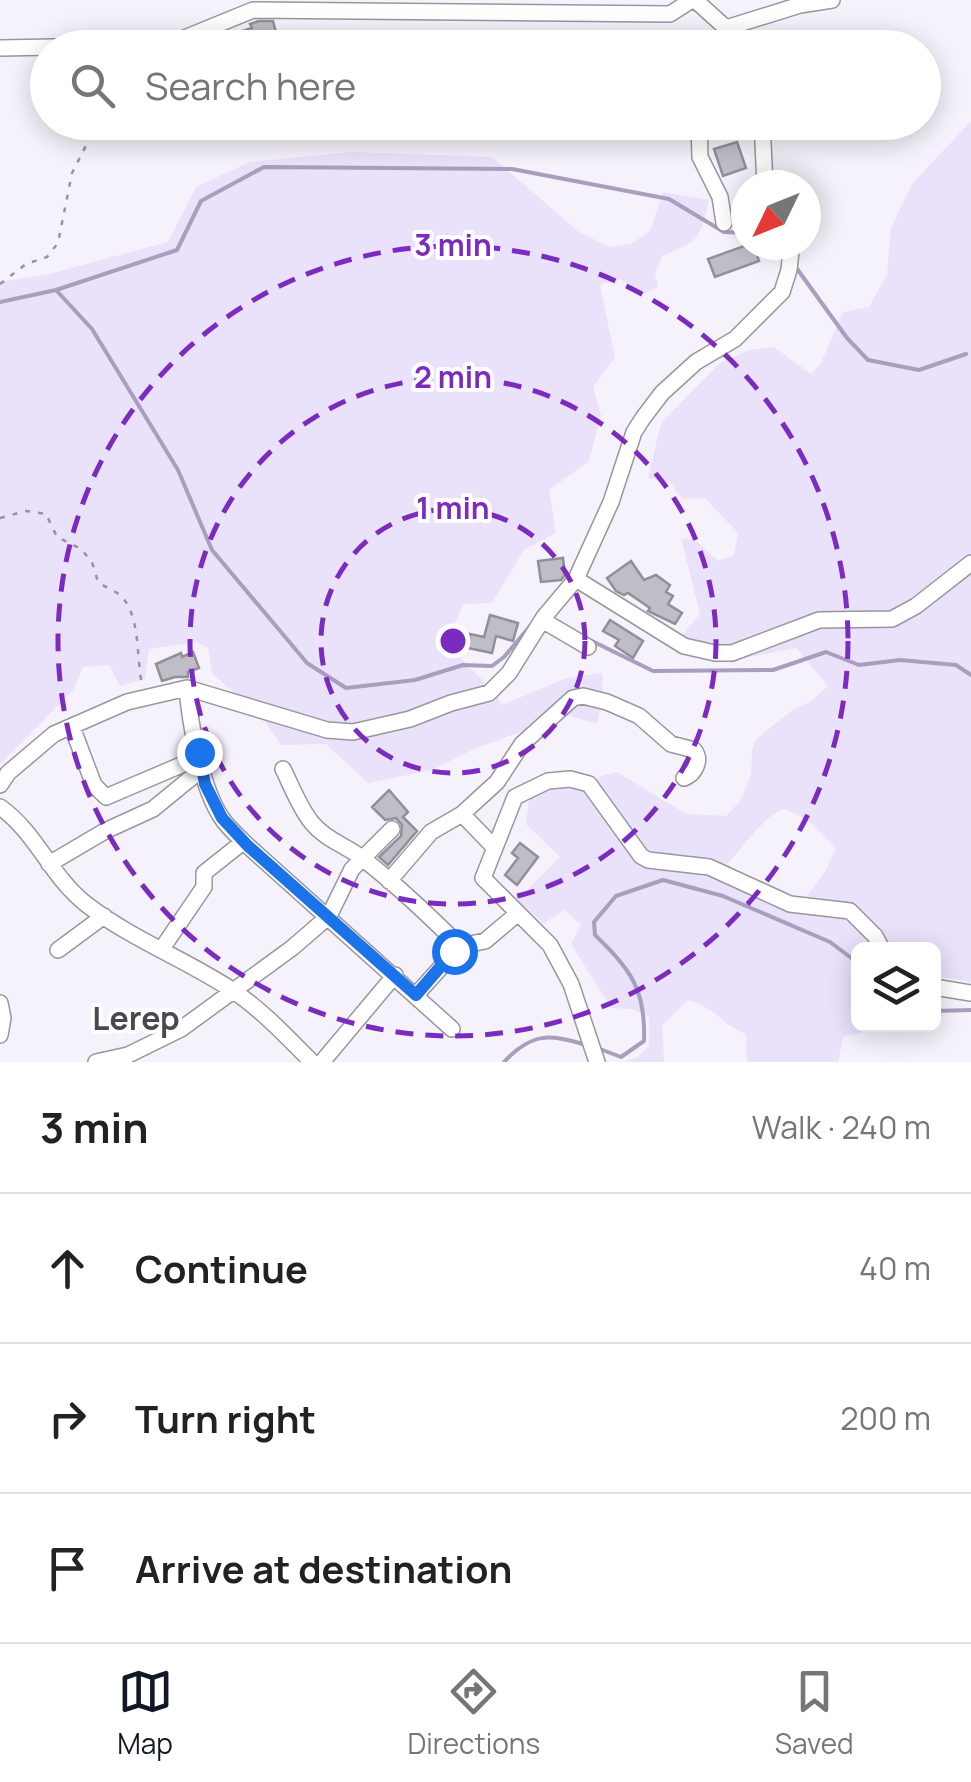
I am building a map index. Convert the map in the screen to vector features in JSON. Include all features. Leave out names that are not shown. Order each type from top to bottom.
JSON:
[{"type":"street","points":[[204,30],[252,10],[670,14],[693,0],[726,30]]},
{"type":"street","points":[[748,30],[800,5],[832,0]]},
{"type":"street","points":[[0,48],[30,47]]},
{"type":"street","points":[[700,140],[700,157],[720,197],[724,223]]},
{"type":"street","points":[[763,140],[765,170]]},
{"type":"street","points":[[0,786],[8,772],[54,734],[127,702],[187,688],[327,730],[353,732],[489,694],[576,580],[611,502],[628,448],[644,418],[662,393],[696,362],[735,339],[782,292],[789,260]]},
{"type":"street","points":[[576,580],[684,646],[732,654],[820,620],[892,619],[916,606],[971,564]]},
{"type":"street","points":[[545,616],[588,648]]},
{"type":"street","points":[[187,688],[189,716],[205,784],[222,818],[243,842],[452,1029]]},
{"type":"street","points":[[389,881],[432,832],[462,814],[497,782],[522,744],[573,698],[583,696],[607,702],[639,716],[671,744],[694,750],[696,768],[684,778]]},
{"type":"street","points":[[72,727],[94,785],[106,797],[201,763]]},
{"type":"street","points":[[48,864],[153,809],[201,763]]},
{"type":"street","points":[[283,768],[314,826],[362,858],[460,946]]},
{"type":"street","points":[[594,1050],[563,966],[550,946],[484,878],[518,793],[548,781],[570,779],[589,784],[640,856],[648,860],[708,867],[790,904],[850,911],[879,942]]},
{"type":"street","points":[[0,807],[31,836],[70,891],[104,916],[232,990],[312,1062]]},
{"type":"street","points":[[462,814],[494,847]]},
{"type":"street","points":[[424,815],[432,832]]},
{"type":"street","points":[[96,1062],[128,1055],[181,1029],[253,979],[330,916],[352,870],[392,829]]},
{"type":"street","points":[[161,950],[204,887],[204,873],[243,842]]},
{"type":"street","points":[[416,995],[460,946],[485,941],[517,914]]},
{"type":"street","points":[[58,950],[104,916]]},
{"type":"street","points":[[322,1062],[395,975]]},
{"type":"street","points":[[941,988],[971,993]]},
{"type":"street","points":[[0,1003],[0,1035]]},
{"type":"path","points":[[0,284],[26,264],[47,257],[58,243],[72,173],[89,140]]},
{"type":"path","points":[[0,518],[26,510],[46,514],[58,537],[81,550],[92,562],[95,578],[102,586],[117,592],[128,604],[146,698]]},
{"type":"shaded area","points":[[971,121],[971,982],[941,977],[941,942],[851,942],[851,1032],[864,1032],[843,1037],[838,1062],[747,1062],[746,1034],[688,1000],[662,1026],[664,1062],[624,1062],[638,1057],[649,1046],[649,1017],[632,1009],[611,1008],[571,944],[581,925],[565,910],[544,923],[517,900],[560,857],[526,824],[530,793],[564,785],[587,786],[617,772],[686,814],[726,816],[740,801],[751,775],[755,740],[828,686],[796,648],[724,662],[683,635],[700,614],[681,538],[694,539],[718,561],[734,555],[738,533],[705,498],[682,499],[670,482],[648,478],[661,423],[719,364],[749,350],[774,347],[811,374],[821,363],[843,312],[869,307],[887,275],[891,228],[912,184]],"holes":[[[784,809],[808,820],[836,848],[826,870],[804,900],[763,890],[728,863],[761,825]]]},
{"type":"shaded area","points":[[353,152],[492,157],[580,233],[611,247],[631,244],[650,231],[663,192],[709,200],[696,237],[662,256],[655,274],[658,287],[644,294],[620,279],[600,285],[615,357],[593,387],[601,415],[589,461],[549,490],[556,533],[524,550],[492,603],[464,604],[447,640],[502,705],[567,678],[602,673],[603,694],[597,724],[567,715],[474,749],[432,770],[368,783],[326,744],[281,745],[264,720],[212,673],[208,648],[197,642],[149,649],[145,679],[120,686],[109,665],[83,667],[73,690],[0,764],[0,282],[53,273],[168,242],[196,187],[250,162]]},
{"type":"building","points":[[273,21],[275,30],[246,30],[252,28],[250,24]]},
{"type":"building","points":[[737,142],[746,168],[731,170],[723,176],[714,149]]},
{"type":"building","points":[[731,251],[731,260],[759,261],[715,277],[708,259]]},
{"type":"building","points":[[563,558],[565,575],[561,580],[541,582],[538,561]]},
{"type":"building","points":[[631,561],[644,580],[656,575],[670,585],[666,592],[673,596],[668,604],[682,613],[675,624],[648,611],[650,608],[628,593],[616,591],[607,578]]},
{"type":"building","points":[[490,615],[518,623],[513,641],[496,636],[492,653],[468,648],[470,634],[484,637]]},
{"type":"building","points":[[610,620],[643,641],[633,658],[615,646],[619,640],[603,631]]},
{"type":"building","points":[[193,652],[199,668],[188,672],[188,677],[162,681],[156,664]]},
{"type":"building","points":[[389,790],[408,812],[403,817],[417,831],[388,865],[379,857],[401,836],[402,825],[396,818],[385,820],[372,807]]},
{"type":"building","points":[[520,843],[538,857],[517,885],[505,875],[518,858],[512,853]]},
{"type":"waterway","points":[[0,302],[56,290],[177,250],[201,201],[264,167],[512,169],[669,199],[724,232],[731,232]]},
{"type":"waterway","points":[[795,266],[847,338],[868,360],[919,370],[966,354]]},
{"type":"waterway","points":[[56,290],[92,329],[178,470],[212,550],[307,663],[346,688],[415,680],[463,665],[492,666],[531,625]]},
{"type":"waterway","points":[[592,641],[653,671],[773,670],[826,652],[859,665],[900,660],[956,665],[971,675]]},
{"type":"waterway","points":[[600,1049],[621,1057],[644,1041],[642,1007],[633,981],[595,935],[594,922],[616,896],[663,880],[723,896],[830,942],[851,958]]},
{"type":"waterway","points":[[941,1011],[971,1010]]},
{"type":"waterway","points":[[504,1062],[523,1045],[542,1038],[586,1045]]},
{"type":"district","name":"Lerep","points":[[136,1019]]},
{"type":"route","points":[[199,752],[205,784],[222,818],[248,846],[416,995],[454,951]]}]
